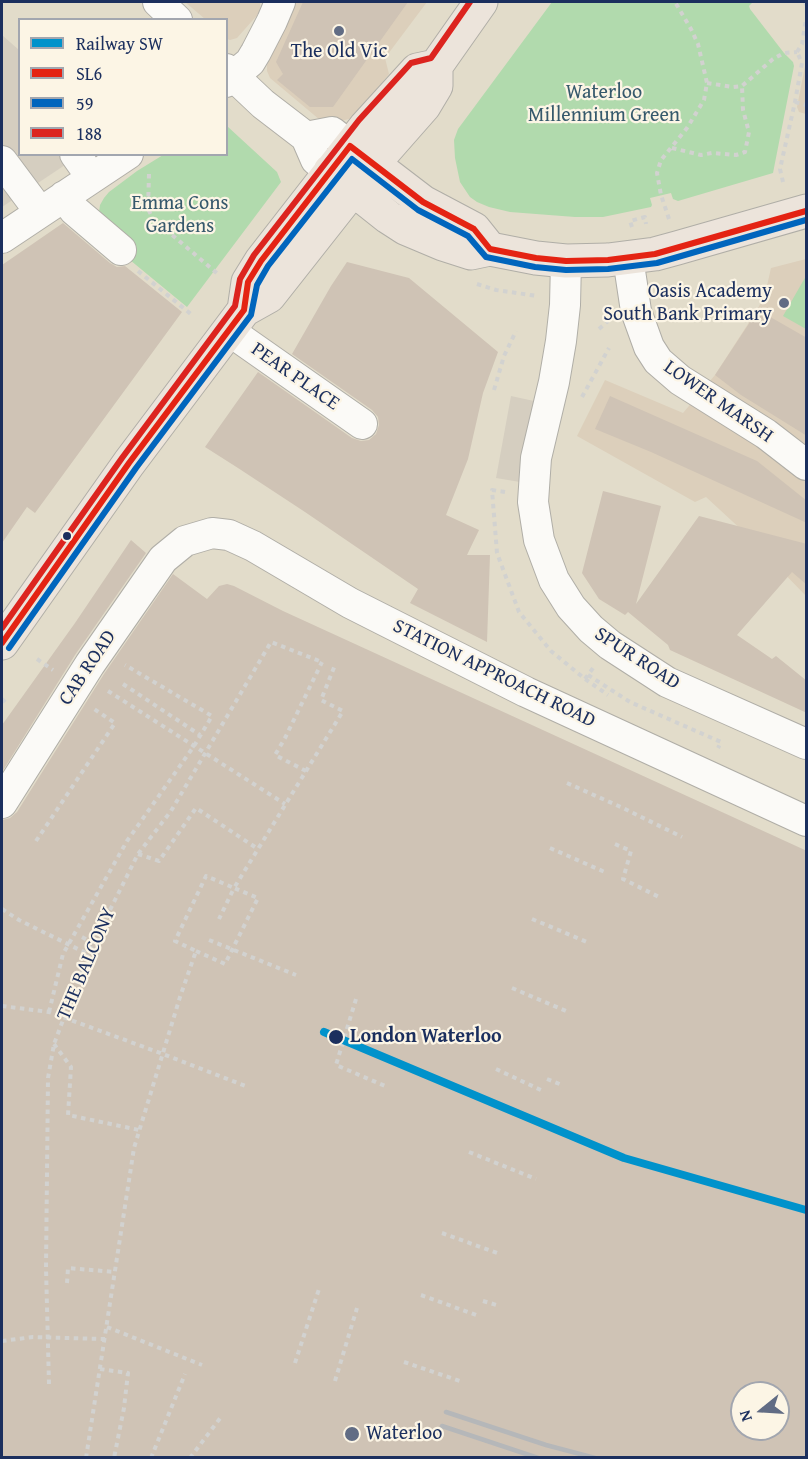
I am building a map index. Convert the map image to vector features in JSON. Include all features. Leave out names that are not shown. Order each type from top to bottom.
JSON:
[{"type":"main road","points":[[2,643],[129,463],[236,320],[248,282],[261,261],[342,180],[362,155],[424,106],[436,86],[436,66],[481,2]]},
{"type":"main road","points":[[362,155],[423,202],[474,230],[490,249]]},
{"type":"main road","points":[[342,180],[405,228],[462,251],[471,253],[490,249],[566,261],[628,258],[677,248],[807,211]]},
{"type":"street","points":[[158,2],[175,18]]},
{"type":"street","points":[[280,2],[250,62],[229,76],[306,137],[316,160],[342,180]]},
{"type":"street","points":[[306,137],[332,132],[362,155]]},
{"type":"street","points":[[2,238],[52,204],[83,166],[120,156]]},
{"type":"street","points":[[2,161],[52,204],[74,210],[121,250]]},
{"type":"street","name":"LOWER MARSH","points":[[628,258],[634,299],[643,332],[658,361],[670,372],[766,434],[807,465]]},
{"type":"street","name":"SPUR ROAD","points":[[566,261],[561,340],[554,382],[536,458],[533,502],[539,540],[554,580],[571,607],[591,629],[610,645],[667,682],[807,744]]},
{"type":"street","name":"PEAR PLACE","points":[[236,320],[362,424]]},
{"type":"street","name":"STATION APPROACH ROAD","points":[[185,541],[212,533],[230,535],[350,603],[515,687],[807,821]]},
{"type":"street","name":"CAB ROAD","points":[[2,803],[90,664],[163,559],[185,541]]},
{"type":"path","points":[[669,219],[657,173],[661,160],[687,128],[704,100],[707,83],[698,44],[692,29],[675,2]]},
{"type":"path","points":[[797,52],[802,44],[807,20]]},
{"type":"path","points":[[707,83],[742,86],[772,59],[784,53],[797,52]]},
{"type":"path","points":[[783,182],[780,169],[802,63],[797,52]]},
{"type":"path","points":[[672,148],[701,155],[712,153],[736,155],[745,152],[749,132],[743,110],[742,86]]},
{"type":"path","points":[[795,102],[807,105]]},
{"type":"path","points":[[149,178],[148,209],[158,226],[221,277]]},
{"type":"path","points":[[630,221],[645,217]]},
{"type":"path","points":[[121,250],[126,261],[192,315]]},
{"type":"path","points":[[494,390],[504,356],[516,331]]},
{"type":"path","points":[[578,405],[609,348]]},
{"type":"path","name":"THE BALCONY","points":[[49,1384],[46,1268],[48,1078],[54,1044],[88,954],[138,854],[171,811],[271,642],[322,662],[275,755],[306,771]]},
{"type":"path","points":[[610,645],[585,679],[616,701]]},
{"type":"path","points":[[49,1012],[63,954],[128,841],[212,716],[118,662]]},
{"type":"path","points":[[219,919],[234,888],[343,711],[321,700],[335,665]]},
{"type":"path","points":[[588,675],[630,702],[721,742],[717,750]]},
{"type":"path","points":[[123,684],[200,735]]},
{"type":"path","points":[[104,689],[285,804]]},
{"type":"path","points":[[2,699],[6,703]]},
{"type":"path","points":[[36,841],[115,723],[93,708]]},
{"type":"path","points":[[567,783],[682,837]]},
{"type":"path","points":[[138,854],[159,861],[196,808],[258,849]]},
{"type":"path","points":[[615,844],[631,850],[623,879],[661,898]]},
{"type":"path","points":[[550,848],[607,873]]},
{"type":"path","points":[[206,876],[258,898],[225,964],[196,951],[175,941],[206,876]]},
{"type":"path","points":[[2,909],[19,920],[88,954]]},
{"type":"path","points":[[532,919],[586,942]]},
{"type":"path","points":[[82,938],[93,944]]},
{"type":"path","points":[[209,940],[296,975]]},
{"type":"path","points":[[86,1458],[134,1148],[196,951]]},
{"type":"path","points":[[512,988],[567,1011]]},
{"type":"path","points":[[356,999],[336,1065],[385,1086]]},
{"type":"path","points":[[2,1006],[49,1012],[248,1087]]},
{"type":"path","points":[[54,1044],[71,1067],[68,1115],[139,1130]]},
{"type":"path","points":[[496,1069],[543,1091]]},
{"type":"path","points":[[547,1079],[562,1085]]},
{"type":"path","points":[[469,1152],[536,1179]]},
{"type":"path","points":[[442,1233],[497,1253]]},
{"type":"path","points":[[67,1283],[68,1268],[115,1272]]},
{"type":"path","points":[[295,1363],[319,1289]]},
{"type":"path","points":[[421,1295],[479,1316]]},
{"type":"path","points":[[483,1301],[500,1306]]},
{"type":"path","points":[[335,1381],[357,1308]]},
{"type":"path","points":[[107,1327],[202,1365]]},
{"type":"path","points":[[2,1341],[33,1337],[105,1339]]},
{"type":"path","points":[[404,1362],[460,1381]]},
{"type":"path","points":[[100,1369],[128,1373],[114,1458]]},
{"type":"path","points":[[151,1458],[185,1374]]},
{"type":"path","points":[[190,1458],[221,1417]]},
{"type":"shaded area","points":[[185,2],[260,2],[260,12],[237,38],[230,40],[228,39],[228,18],[204,18]]},
{"type":"shaded area","name":"The Old Vic","points":[[295,2],[427,2],[385,58],[389,74],[358,113],[352,118],[338,122],[320,120],[270,78],[267,71],[267,65]]},
{"type":"shaded area","points":[[2,35],[18,49],[18,156],[78,156],[2,207]]},
{"type":"shaded area","points":[[806,61],[806,114],[799,112],[797,107]]},
{"type":"shaded area","points":[[806,259],[806,596],[745,533],[706,497],[695,502],[577,436],[605,380],[683,413],[715,375],[757,310],[765,295],[771,268]]},
{"type":"shaded area","points":[[511,396],[534,401],[520,482],[496,478]]},
{"type":"green space","name":"Waterloo Millennium Green","points":[[552,2],[753,2],[749,6],[750,9],[794,66],[773,173],[678,201],[673,199],[671,193],[650,198],[651,207],[603,217],[510,212],[489,207],[470,197],[460,182],[455,158],[454,140],[458,129]]},
{"type":"green space","name":"Emma Cons Gardens","points":[[228,127],[277,172],[281,182],[187,307],[130,260],[101,218],[100,205],[104,198],[137,171],[161,156],[228,156]]},
{"type":"green space","points":[[806,276],[806,329],[783,316]]},
{"type":"building","name":"The Old Vic","points":[[303,2],[408,2],[333,107],[310,107],[277,80],[283,74],[276,62]]},
{"type":"building","points":[[63,223],[110,263],[117,267],[125,266],[182,312],[35,513],[27,507],[2,543],[2,265]]},
{"type":"building","points":[[347,262],[409,278],[498,352],[483,393],[468,459],[446,515],[479,530],[467,555],[490,555],[487,642],[410,603],[418,589],[205,447],[258,372],[352,438],[361,441],[369,440],[376,434],[379,425],[378,417],[372,410],[292,354]]},
{"type":"building","points":[[758,310],[807,338],[807,436],[741,395],[715,375]]},
{"type":"building","points":[[610,396],[757,461],[807,501],[807,523],[595,429]]},
{"type":"building","points":[[603,491],[661,506],[636,604],[699,516],[807,544],[807,585],[792,572],[737,635],[772,659],[776,656],[807,681],[807,713],[670,650],[668,645],[628,612],[625,615],[599,599],[582,573]]},
{"type":"building","points":[[131,540],[146,553],[75,655],[2,772],[2,725]]},
{"type":"building","points":[[173,574],[207,599],[219,586],[227,584],[234,586],[283,611],[807,851],[807,1458],[2,1458],[2,820],[10,818],[17,812],[104,674]]},
{"type":"railway","points":[[446,1412],[546,1445],[595,1458]]},
{"type":"railway","points":[[442,1426],[538,1458]]},
{"type":"rail line","name":"SW","points":[[324,1032],[624,1158],[806,1210]]},
{"type":"transit line","name":"188","points":[[2,628],[122,458],[235,306],[240,279],[254,255],[359,120],[411,63],[431,58],[470,2]]},
{"type":"transit line","name":"SL6","points":[[2,643],[129,463],[244,310],[248,282],[261,261],[350,146],[423,202],[474,229],[490,249],[536,258],[566,261],[608,260],[655,254],[806,211]]},
{"type":"transit line","name":"59","points":[[9,648],[136,468],[251,315],[257,285],[268,266],[352,159],[418,210],[468,236],[486,257],[535,267],[566,270],[608,269],[657,263],[806,220]]},
{"type":"place","name":"The Old Vic","points":[[339,31]]},
{"type":"place","name":"Oasis Academy South Bank Primary","points":[[784,303]]},
{"type":"place","name":"London Waterloo","points":[[336,1037]]},
{"type":"place","name":"Waterloo","points":[[352,1434]]}]
